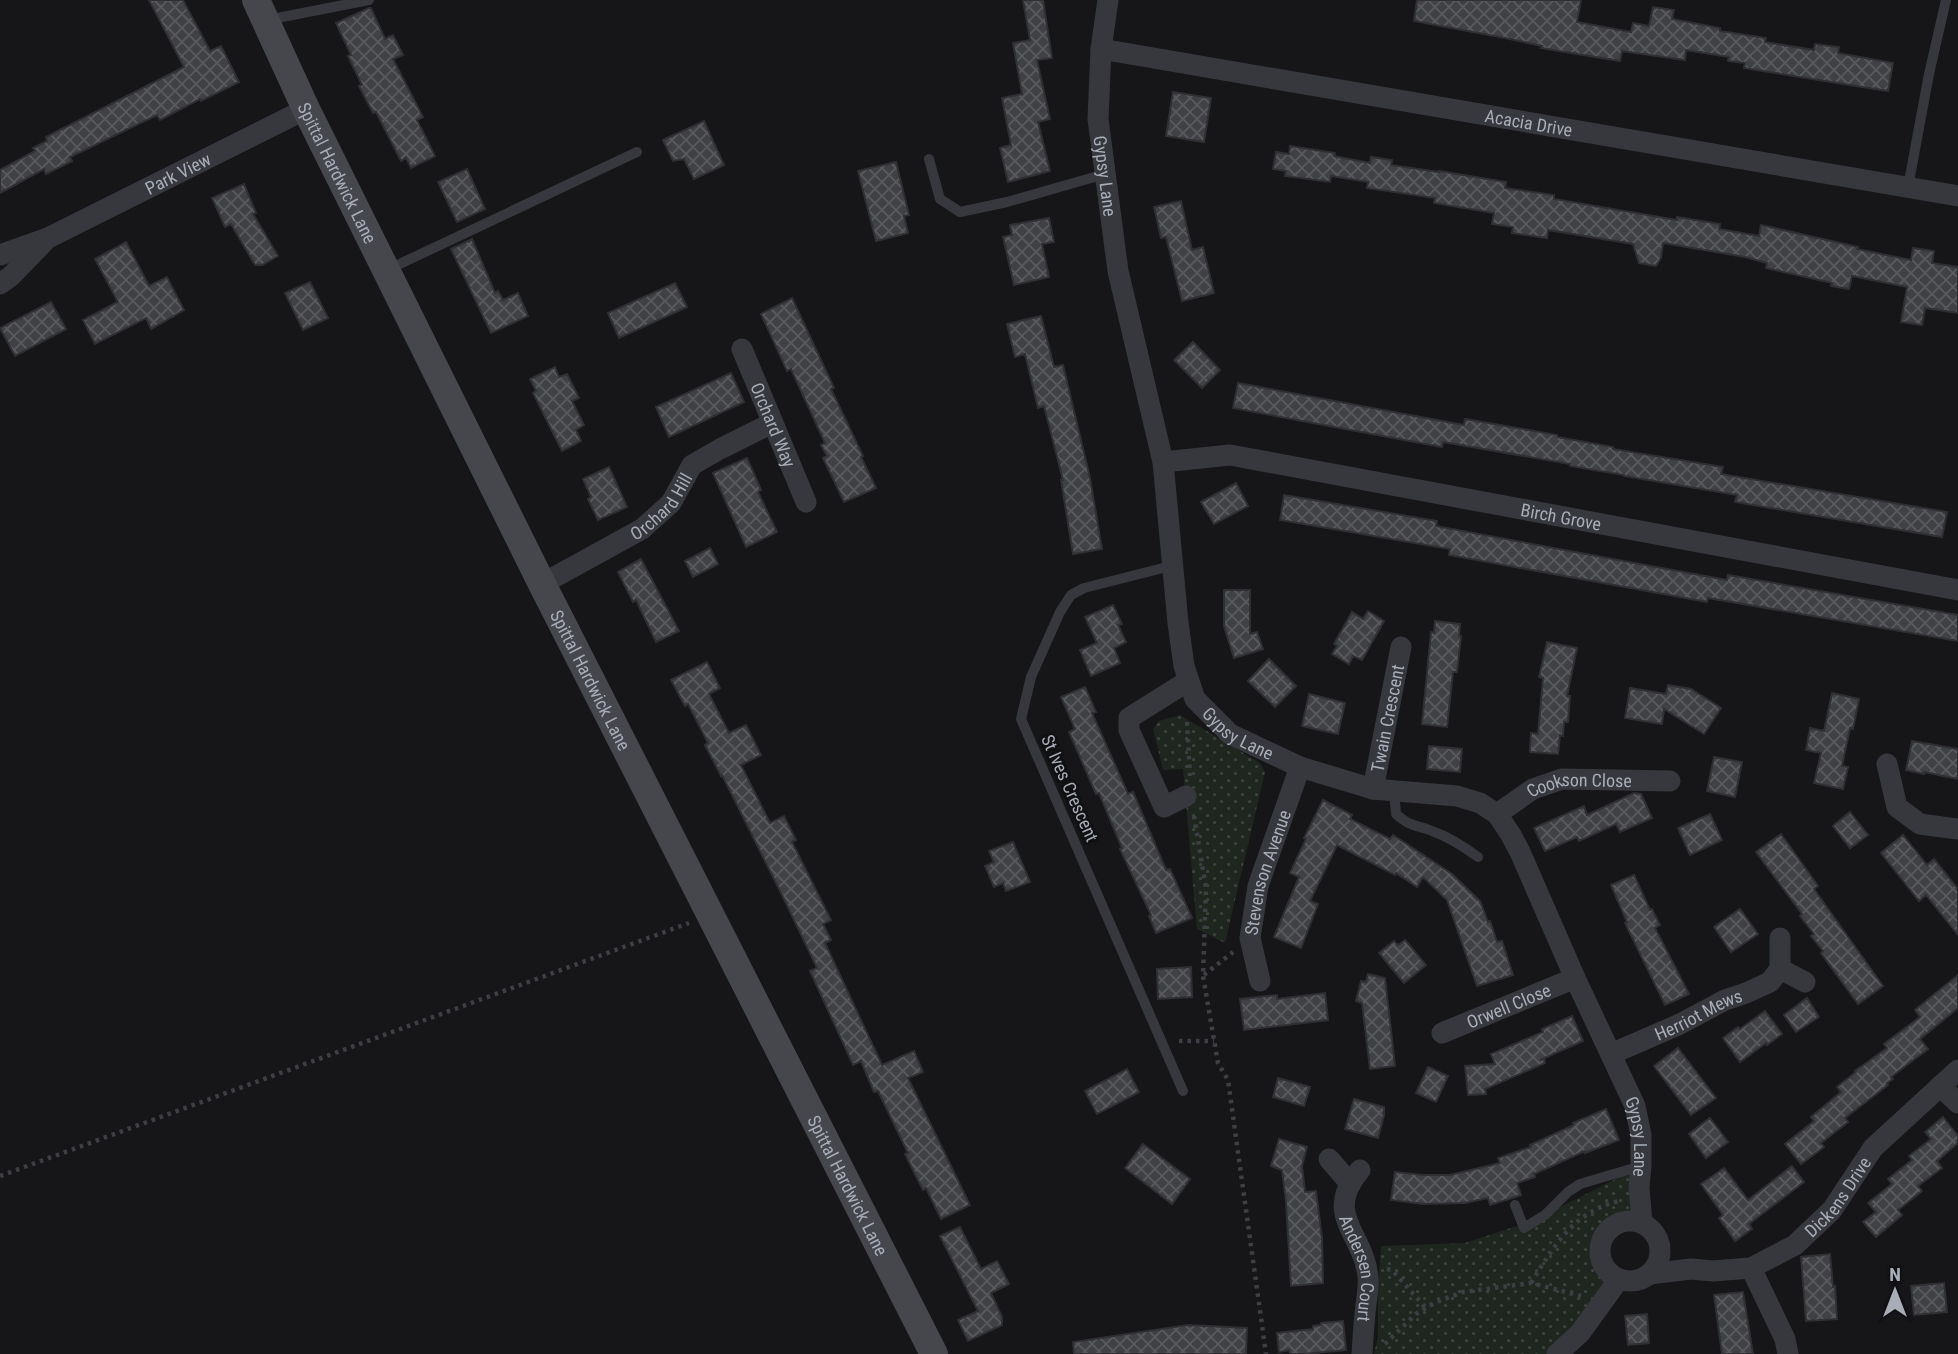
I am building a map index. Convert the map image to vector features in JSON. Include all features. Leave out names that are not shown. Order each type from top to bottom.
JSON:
[{"type":"street","name":"Gypsy Lane","points":[[1108,0],[1101,49],[1098,119],[1118,271],[1163,463],[1178,622],[1192,690],[1230,734],[1300,767],[1384,790],[1457,796],[1480,803],[1497,814],[1520,852],[1635,1106],[1641,1135],[1637,1184],[1642,1223]]},
{"type":"street","name":"Spittal Hardwick Lane","points":[[260,10],[542,584],[934,1354]]},
{"type":"street","name":"Acacia Drive","points":[[1101,49],[1958,195]]},
{"type":"street","name":"Park View","points":[[0,255],[48,238],[306,108]]},
{"type":"street","name":"Park View","points":[[0,284],[48,238]]},
{"type":"street","name":"Orchard Way","points":[[742,349],[806,502]]},
{"type":"street","name":"Orchard Hill","points":[[542,584],[642,529],[671,503],[692,465],[772,423]]},
{"type":"street","name":"Birch Grove","points":[[1163,463],[1230,455],[1958,590]]},
{"type":"street","name":"Twain Crescent","points":[[1384,790],[1401,647]]},
{"type":"street","points":[[1190,795],[1164,807],[1129,730],[1129,718],[1192,690]]},
{"type":"street","points":[[1887,764],[1897,807],[1920,824],[1958,830]]},
{"type":"street","name":"Stevenson Avenue","points":[[1260,981],[1250,938],[1258,886],[1300,767]]},
{"type":"street","name":"Cookson Close","points":[[1497,814],[1533,789],[1562,779],[1670,782]]},
{"type":"street","points":[[1780,938],[1780,970],[1805,982]]},
{"type":"street","name":"Herriot Mews","points":[[1611,1054],[1680,1024],[1725,1000],[1758,988],[1770,982],[1780,970]]},
{"type":"street","name":"Orwell Close","points":[[1442,1033],[1575,978]]},
{"type":"street","name":"Dickens Drive","points":[[1649,1274],[1691,1269],[1713,1271],[1751,1268],[1795,1245],[1832,1210],[1873,1148],[1958,1070]]},
{"type":"street","points":[[1940,1086],[1958,1103]]},
{"type":"street","name":"Andersen Court","points":[[1329,1159],[1355,1176],[1345,1201],[1345,1217],[1366,1265],[1371,1351]]},
{"type":"street","name":"Gypsy Lane","points":[[1619,1223],[1637,1184]]},
{"type":"street","points":[[1619,1223],[1642,1223],[1656,1234],[1659,1242],[1659,1261],[1649,1274],[1638,1280],[1619,1279],[1607,1270],[1603,1262],[1600,1247],[1606,1233],[1619,1223]]},
{"type":"street","name":"Dickens Drive","points":[[1660,1254],[1691,1269]]},
{"type":"street","points":[[1751,1268],[1785,1339],[1788,1354]]},
{"type":"street","points":[[1557,1354],[1580,1333],[1619,1279]]},
{"type":"lane","points":[[260,10],[369,0]]},
{"type":"lane","points":[[1908,187],[1946,0]]},
{"type":"lane","points":[[386,271],[637,152]]},
{"type":"lane","points":[[929,159],[940,199],[960,212],[1007,202],[1105,174]]},
{"type":"lane","name":"St Ives Crescent","points":[[1171,566],[1084,588],[1071,595],[1060,612],[1031,677],[1021,719],[1183,1091]]},
{"type":"lane","points":[[1384,790],[1396,814],[1407,825],[1430,829],[1455,840],[1478,857]]},
{"type":"lane","points":[[1515,1205],[1524,1228],[1545,1215],[1580,1184],[1637,1184]]},
{"type":"path","points":[[1192,690],[1187,730],[1190,795],[1206,888],[1203,976],[1218,1063],[1228,1080],[1266,1354]]},
{"type":"path","points":[[0,1176],[699,920]]},
{"type":"path","points":[[1203,976],[1250,938]]},
{"type":"path","points":[[1160,1040],[1214,1041]]},
{"type":"path","points":[[1531,1283],[1564,1232],[1637,1184]]},
{"type":"path","points":[[1366,1265],[1392,1270],[1426,1308]]},
{"type":"path","points":[[1371,1351],[1416,1314],[1434,1303],[1463,1292],[1531,1283],[1602,1302]]},
{"type":"shaded area","points":[[1180,715],[1260,763],[1265,772],[1225,943],[1197,929],[1183,769],[1163,770],[1153,729],[1159,721]]},
{"type":"shaded area","points":[[1641,1166],[1635,1221],[1615,1226],[1602,1240],[1601,1257],[1612,1275],[1557,1354],[1374,1354],[1378,1337],[1381,1246],[1465,1243],[1535,1220]]},
{"type":"building","points":[[149,0],[183,0],[210,51],[221,46],[239,82],[160,120],[157,115],[70,157],[72,161],[46,174],[44,169],[0,193],[0,170],[35,151],[33,148],[47,141],[46,137],[184,67]]},
{"type":"building","points":[[1023,0],[1043,0],[1052,58],[1037,60],[1050,119],[1038,122],[1050,171],[1008,182],[1000,148],[1011,145],[1002,98],[1022,94],[1013,43],[1030,40]]},
{"type":"building","points":[[1417,0],[1581,0],[1577,22],[1631,32],[1633,23],[1649,26],[1653,7],[1674,10],[1672,19],[1720,28],[1720,31],[1766,38],[1765,42],[1814,50],[1815,44],[1839,47],[1838,53],[1893,63],[1888,91],[1744,68],[1745,63],[1728,61],[1729,57],[1686,50],[1685,60],[1622,51],[1620,61],[1541,48],[1542,46],[1505,38],[1414,21]]},
{"type":"building","points":[[369,8],[385,39],[393,35],[403,55],[393,59],[423,117],[417,120],[435,156],[411,168],[406,158],[401,161],[376,112],[373,113],[359,86],[362,85],[336,23]]},
{"type":"building","points":[[1173,92],[1211,98],[1204,142],[1166,136]]},
{"type":"building","points":[[704,121],[724,165],[694,179],[684,159],[673,161],[663,140]]},
{"type":"building","points":[[1290,146],[1335,153],[1334,156],[1370,163],[1371,157],[1392,160],[1391,165],[1506,182],[1505,188],[1554,195],[1554,199],[1677,220],[1677,217],[1720,224],[1719,229],[1759,236],[1761,225],[1911,260],[1913,248],[1934,251],[1932,263],[1958,267],[1958,313],[1925,308],[1922,325],[1901,322],[1907,287],[1852,276],[1849,289],[1831,286],[1832,283],[1766,268],[1767,263],[1745,257],[1663,243],[1661,258],[1656,266],[1639,263],[1633,244],[1548,230],[1547,238],[1512,233],[1513,227],[1492,224],[1494,213],[1434,203],[1435,198],[1367,188],[1368,182],[1331,176],[1330,182],[1285,176],[1286,171],[1273,169],[1276,152],[1289,154]]},
{"type":"building","points":[[896,162],[909,215],[904,216],[908,233],[876,241],[858,171]]},
{"type":"building","points":[[467,169],[485,209],[457,222],[438,182]]},
{"type":"building","points":[[244,184],[256,213],[253,214],[278,256],[262,265],[255,265],[231,224],[225,227],[212,198]]},
{"type":"building","points":[[1181,201],[1192,250],[1203,247],[1214,293],[1182,301],[1166,237],[1161,238],[1154,207]]},
{"type":"building","points":[[1049,218],[1054,242],[1042,244],[1049,277],[1014,285],[1003,237],[1012,235],[1010,225]]},
{"type":"building","points":[[472,239],[495,293],[498,291],[503,300],[518,293],[528,316],[491,333],[451,249]]},
{"type":"building","points":[[126,242],[149,286],[167,277],[184,310],[151,329],[146,318],[95,344],[83,320],[118,302],[95,259]]},
{"type":"building","points":[[310,282],[328,318],[303,330],[285,293]]},
{"type":"building","points":[[675,283],[687,307],[619,338],[608,313]]},
{"type":"building","points":[[792,298],[876,488],[844,502],[823,458],[827,456],[821,445],[825,443],[791,369],[787,371],[761,314]]},
{"type":"building","points":[[51,302],[66,329],[15,356],[0,328]]},
{"type":"building","points":[[1041,316],[1054,367],[1063,365],[1090,478],[1102,549],[1073,554],[1063,480],[1044,406],[1038,408],[1025,354],[1015,357],[1007,324]]},
{"type":"building","points":[[1193,342],[1220,370],[1202,388],[1174,360]]},
{"type":"building","points":[[555,367],[559,377],[567,374],[579,398],[572,401],[584,425],[576,430],[581,441],[562,451],[533,393],[536,391],[530,379]]},
{"type":"building","points":[[731,373],[744,402],[669,437],[656,407]]},
{"type":"building","points":[[1238,383],[1464,425],[1465,419],[1557,435],[1613,449],[1723,467],[1721,474],[1947,512],[1942,537],[1735,502],[1737,495],[1570,464],[1443,442],[1442,447],[1233,408]]},
{"type":"building","points":[[747,458],[761,490],[758,492],[777,532],[746,547],[713,473]]},
{"type":"building","points":[[609,467],[627,507],[598,520],[588,499],[591,497],[583,479]]},
{"type":"building","points":[[1236,483],[1248,506],[1214,524],[1201,502]]},
{"type":"building","points":[[1284,495],[1437,521],[1436,526],[1727,580],[1728,575],[1958,615],[1958,641],[1708,598],[1707,602],[1449,555],[1450,549],[1280,520]]},
{"type":"building","points":[[710,548],[718,564],[693,577],[685,561]]},
{"type":"building","points":[[641,559],[679,631],[656,642],[636,600],[633,602],[618,572]]},
{"type":"building","points":[[1224,590],[1250,590],[1250,634],[1257,632],[1263,649],[1234,658],[1224,626]]},
{"type":"building","points":[[1113,605],[1122,624],[1118,625],[1126,642],[1114,648],[1120,663],[1091,676],[1080,650],[1097,643],[1085,617]]},
{"type":"building","points":[[1368,611],[1384,621],[1362,660],[1353,656],[1349,664],[1332,654],[1337,646],[1334,644],[1352,612],[1363,619]]},
{"type":"building","points":[[1435,621],[1460,624],[1457,672],[1453,672],[1447,727],[1422,724],[1431,632],[1434,633]]},
{"type":"building","points":[[1547,642],[1577,648],[1567,696],[1570,696],[1568,722],[1564,722],[1558,754],[1530,752],[1531,733],[1538,734],[1543,678],[1539,677]]},
{"type":"building","points":[[1269,659],[1296,686],[1275,707],[1248,681]]},
{"type":"building","points":[[707,662],[720,688],[709,694],[729,733],[746,725],[761,755],[741,765],[770,823],[784,816],[796,840],[792,842],[831,920],[823,924],[831,940],[825,943],[882,1065],[914,1051],[923,1072],[908,1078],[970,1205],[941,1219],[926,1188],[923,1190],[905,1154],[908,1153],[878,1091],[874,1092],[861,1061],[853,1065],[810,971],[817,968],[705,745],[708,743],[688,704],[685,706],[671,680]]},
{"type":"building","points":[[1668,685],[1691,689],[1721,708],[1704,734],[1664,709],[1662,724],[1625,718],[1630,688],[1666,694]]},
{"type":"building","points":[[1085,687],[1096,712],[1092,713],[1128,794],[1133,792],[1166,870],[1170,869],[1192,918],[1156,933],[1149,916],[1151,915],[1120,849],[1122,848],[1099,793],[1096,794],[1069,732],[1075,729],[1061,697]]},
{"type":"building","points":[[1832,693],[1859,699],[1842,766],[1848,767],[1843,789],[1814,783],[1821,753],[1806,750],[1810,728],[1824,731]]},
{"type":"building","points":[[1309,694],[1345,703],[1338,734],[1302,726]]},
{"type":"building","points":[[1912,741],[1958,749],[1958,779],[1906,770]]},
{"type":"building","points":[[1429,746],[1462,749],[1460,772],[1427,769]]},
{"type":"building","points":[[1714,757],[1742,762],[1735,797],[1707,791]]},
{"type":"building","points":[[1634,793],[1641,794],[1652,818],[1620,832],[1616,824],[1579,841],[1577,837],[1545,851],[1534,828],[1584,806],[1587,815]]},
{"type":"building","points":[[1323,800],[1352,815],[1350,819],[1390,839],[1393,835],[1452,874],[1480,901],[1497,942],[1502,941],[1513,975],[1477,986],[1447,900],[1423,877],[1417,887],[1396,873],[1395,875],[1337,845],[1310,901],[1318,904],[1301,948],[1274,937],[1299,877],[1290,873]]},
{"type":"building","points":[[1850,812],[1868,835],[1850,848],[1833,826]]},
{"type":"building","points":[[1710,814],[1722,840],[1690,855],[1678,828]]},
{"type":"building","points":[[1781,834],[1818,886],[1814,889],[1883,986],[1858,1004],[1821,953],[1823,951],[1811,936],[1814,934],[1800,916],[1802,914],[1756,852]]},
{"type":"building","points":[[1903,835],[1927,865],[1934,859],[1958,889],[1958,935],[1926,895],[1919,901],[1881,853]]},
{"type":"building","points":[[1013,842],[1030,882],[1006,891],[1003,883],[994,887],[985,866],[994,862],[989,851]]},
{"type":"building","points":[[1634,875],[1660,925],[1655,928],[1689,994],[1665,1005],[1625,923],[1627,922],[1611,885]]},
{"type":"building","points":[[1740,909],[1758,934],[1731,952],[1714,927]]},
{"type":"building","points":[[1405,940],[1426,965],[1404,983],[1379,953],[1394,941],[1398,945]]},
{"type":"building","points":[[1191,967],[1192,997],[1158,999],[1157,969]]},
{"type":"building","points":[[1368,974],[1385,978],[1395,1066],[1370,1069],[1362,1003],[1356,1001],[1361,981],[1366,982]]},
{"type":"building","points":[[1958,975],[1958,1008],[1920,1039],[1928,1049],[1891,1077],[1893,1079],[1888,1085],[1845,1118],[1848,1122],[1821,1143],[1824,1147],[1801,1164],[1785,1144],[1814,1121],[1811,1117],[1841,1092],[1837,1087],[1887,1048],[1884,1044],[1920,1017],[1915,1010]]},
{"type":"building","points":[[1325,993],[1328,1020],[1244,1030],[1240,999],[1277,995],[1277,999]]},
{"type":"building","points":[[1807,998],[1819,1017],[1796,1032],[1784,1015]]},
{"type":"building","points":[[1765,1011],[1782,1034],[1740,1062],[1723,1038]]},
{"type":"building","points":[[1572,1016],[1583,1041],[1540,1060],[1544,1059],[1545,1063],[1485,1089],[1486,1094],[1468,1095],[1465,1066],[1495,1064],[1491,1054],[1543,1032],[1542,1029]]},
{"type":"building","points":[[1678,1048],[1716,1098],[1691,1115],[1654,1066]]},
{"type":"building","points":[[1428,1067],[1448,1076],[1436,1102],[1416,1093]]},
{"type":"building","points":[[1127,1069],[1139,1092],[1097,1114],[1085,1091]]},
{"type":"building","points":[[1278,1078],[1310,1087],[1304,1106],[1273,1097]]},
{"type":"building","points":[[1354,1099],[1384,1107],[1378,1138],[1345,1129]]},
{"type":"building","points":[[1606,1109],[1619,1140],[1585,1151],[1534,1174],[1535,1177],[1517,1183],[1521,1195],[1490,1205],[1488,1198],[1465,1203],[1423,1204],[1391,1200],[1395,1172],[1450,1175],[1500,1163],[1498,1158],[1531,1147],[1530,1145],[1574,1125],[1573,1123]]},
{"type":"building","points":[[1943,1117],[1958,1136],[1958,1143],[1937,1161],[1942,1168],[1918,1186],[1922,1191],[1898,1210],[1902,1215],[1876,1237],[1863,1222],[1876,1212],[1868,1203],[1892,1184],[1888,1179],[1912,1160],[1909,1156],[1931,1139],[1925,1132]]},
{"type":"building","points":[[1710,1118],[1728,1142],[1706,1158],[1689,1134]]},
{"type":"building","points":[[1279,1139],[1307,1147],[1302,1166],[1305,1192],[1316,1191],[1322,1238],[1323,1283],[1291,1286],[1282,1170],[1271,1166]]},
{"type":"building","points":[[1143,1144],[1190,1179],[1172,1204],[1125,1168]]},
{"type":"building","points":[[1792,1166],[1804,1182],[1749,1224],[1752,1229],[1735,1241],[1719,1218],[1723,1215],[1701,1184],[1724,1168],[1748,1200]]},
{"type":"building","points":[[960,1227],[981,1269],[997,1261],[1009,1284],[991,1293],[1002,1317],[1002,1325],[968,1341],[958,1320],[978,1311],[940,1236]]},
{"type":"building","points":[[1830,1254],[1837,1319],[1806,1321],[1801,1257]]},
{"type":"building","points":[[1944,1283],[1947,1312],[1914,1315],[1911,1286]]},
{"type":"building","points":[[1743,1292],[1753,1354],[1722,1354],[1714,1295]]},
{"type":"building","points":[[1647,1314],[1649,1343],[1628,1345],[1625,1316]]},
{"type":"building","points":[[1343,1321],[1346,1350],[1303,1354],[1290,1354],[1289,1350],[1279,1352],[1277,1333],[1313,1329],[1313,1326],[1321,1323]]},
{"type":"building","points":[[1188,1325],[1247,1328],[1246,1354],[1074,1354],[1073,1342]]}]
